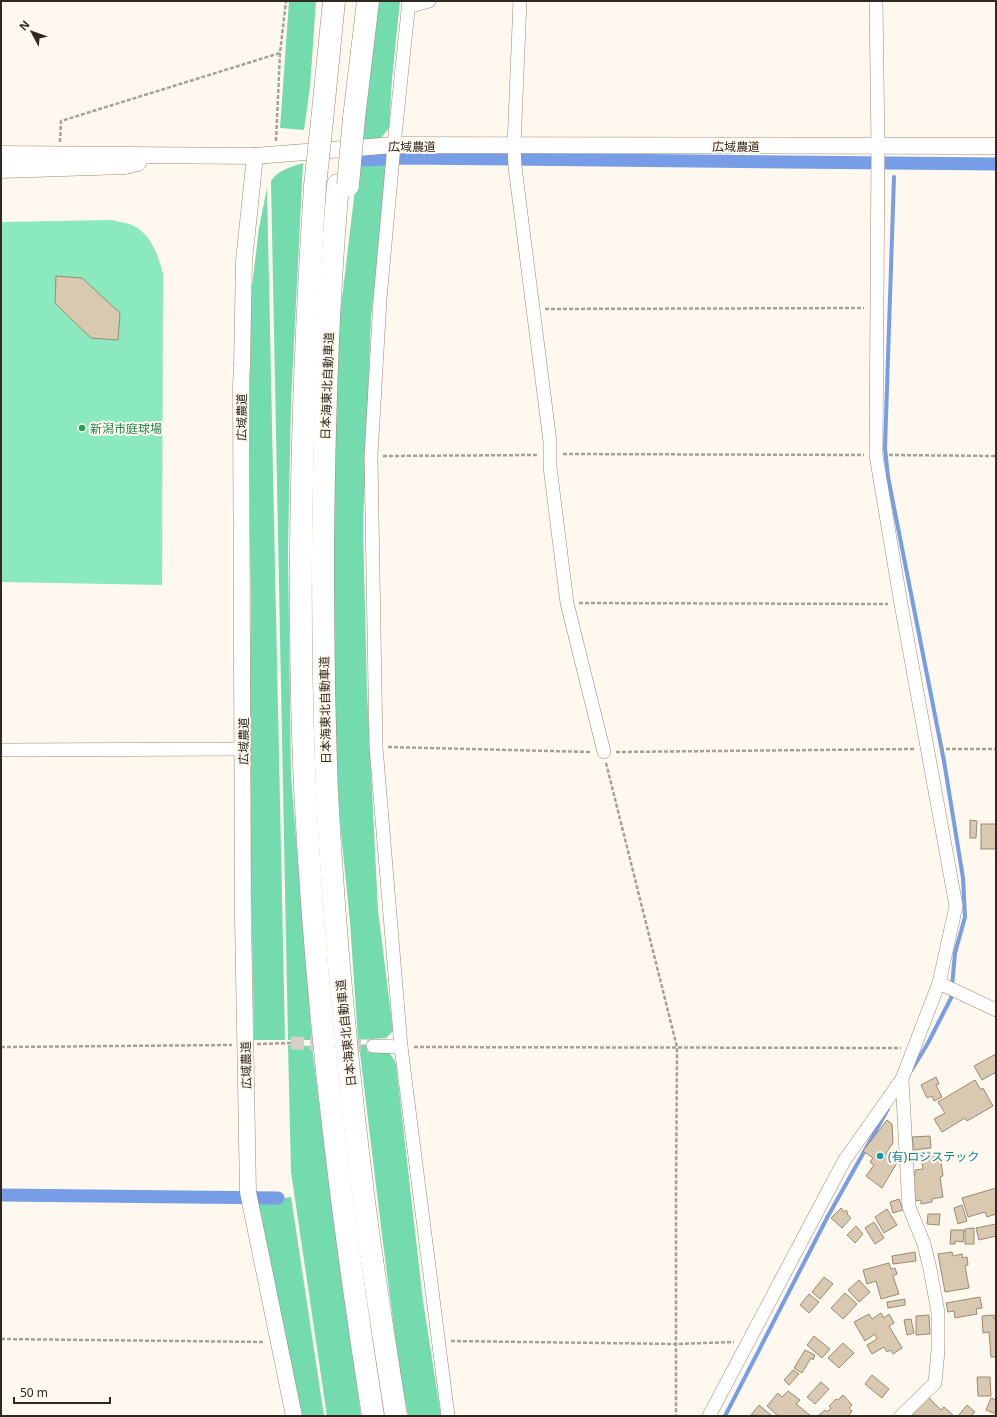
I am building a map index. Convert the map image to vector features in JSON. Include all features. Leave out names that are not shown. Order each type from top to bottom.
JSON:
[{"type":"highway","points":[[324,90],[325,1]]},
{"type":"highway","name":"日本海東北自動車道","points":[[334,1],[324,90],[340,119],[315,186],[307,306],[301,494],[301,673],[305,789],[321,1015],[331,1112],[362,1346],[374,1416]]},
{"type":"highway","name":"日本海東北自動車道","points":[[356,1],[340,119],[343,185],[335,211],[326,375],[323,497],[323,612],[327,792],[344,1013],[364,1202],[396,1416]]},
{"type":"highway","points":[[340,119],[368,1]]},
{"type":"street","points":[[429,1],[409,4],[380,299],[371,456],[376,747],[401,1047],[448,1416]]},
{"type":"street","points":[[520,1],[514,146],[515,167],[550,442],[549,455],[567,603],[604,752]]},
{"type":"street","points":[[709,1416],[844,1161],[902,1079],[939,983],[956,906],[901,604],[876,455],[878,146],[876,1]]},
{"type":"street","name":"広域農道","points":[[294,1416],[248,1192],[245,1044],[241,387],[244,261],[255,156],[394,145],[996,146]]},
{"type":"street","points":[[1,154],[60,153],[255,156]]},
{"type":"street","points":[[1,170],[125,166],[181,156]]},
{"type":"street","points":[[1,750],[243,749]]},
{"type":"street","points":[[939,983],[996,1010]]},
{"type":"street","points":[[373,1046],[401,1047]]},
{"type":"street","points":[[901,1416],[934,1383],[938,1351],[938,1312],[930,1269],[924,1244],[909,1207],[902,1079]]},
{"type":"path","points":[[275,154],[280,53],[286,1]]},
{"type":"path","points":[[60,153],[61,121],[280,53]]},
{"type":"path","points":[[532,309],[877,308]]},
{"type":"path","points":[[371,456],[996,456]]},
{"type":"path","points":[[567,603],[901,604]]},
{"type":"path","points":[[376,747],[604,752],[996,749]]},
{"type":"path","points":[[604,752],[677,1047],[676,1416]]},
{"type":"path","points":[[1,1046],[291,1043]]},
{"type":"path","points":[[401,1047],[913,1048]]},
{"type":"path","points":[[1,1339],[279,1342]]},
{"type":"path","points":[[438,1341],[676,1344],[749,1341]]},
{"type":"green space","points":[[289,1],[316,1],[310,87],[304,130],[280,128]]},
{"type":"green space","points":[[375,1],[400,1],[392,79],[389,128],[380,139],[359,139]]},
{"type":"green space","points":[[385,155],[388,161],[388,172],[371,317],[363,526],[367,691],[378,910],[393,1031],[386,1038],[358,1040],[350,922],[340,822],[335,737],[333,431],[337,340],[359,156]]},
{"type":"green space","points":[[303,163],[291,403],[288,550],[291,775],[312,1040],[288,1040],[271,181],[277,174]]},
{"type":"green space","points":[[267,188],[285,1040],[254,1040],[249,773],[251,602],[249,475],[251,295],[259,228]]},
{"type":"green space","name":"新潟市庭球場","points":[[112,220],[136,227],[147,236],[157,254],[163,274],[162,585],[1,582],[1,222]]},
{"type":"green space","points":[[288,1045],[312,1046],[331,1200],[361,1416],[327,1416],[291,1172]]},
{"type":"green space","points":[[359,1045],[371,1045],[386,1050],[396,1064],[423,1301],[441,1416],[408,1416],[399,1367]]},
{"type":"green space","points":[[291,1197],[324,1416],[298,1416],[256,1202]]},
{"type":"building","points":[[56,276],[82,278],[120,313],[118,340],[91,338],[55,303]]},
{"type":"building","points":[[970,820],[977,821],[976,838],[970,838]]},
{"type":"building","points":[[981,824],[996,824],[996,849],[981,849]]},
{"type":"building","points":[[996,1054],[996,1072],[982,1080],[974,1066]]},
{"type":"building","points":[[936,1077],[939,1084],[936,1085],[942,1097],[934,1101],[932,1096],[927,1098],[921,1085]]},
{"type":"building","points":[[975,1080],[981,1090],[983,1088],[993,1106],[967,1121],[965,1118],[942,1132],[934,1119],[945,1113],[938,1102]]},
{"type":"building","name":"(有)ロジステック","points":[[887,1120],[892,1124],[893,1143],[886,1153],[898,1161],[882,1188],[866,1176],[874,1165],[870,1162],[873,1158],[863,1151]]},
{"type":"building","points":[[930,1136],[931,1148],[914,1150],[912,1137]]},
{"type":"building","points":[[940,1154],[943,1176],[940,1177],[943,1197],[932,1199],[932,1202],[921,1204],[921,1200],[915,1201],[911,1176],[915,1175],[915,1170],[923,1169],[921,1157]]},
{"type":"building","points":[[996,1188],[996,1214],[987,1217],[985,1212],[968,1217],[962,1198]]},
{"type":"building","points":[[899,1199],[903,1210],[893,1213],[890,1202]]},
{"type":"building","points":[[962,1205],[967,1221],[958,1224],[954,1208]]},
{"type":"building","points":[[841,1208],[844,1212],[846,1210],[848,1213],[847,1214],[851,1218],[842,1228],[831,1218]]},
{"type":"building","points":[[887,1209],[897,1225],[884,1233],[875,1217]]},
{"type":"building","points":[[928,1214],[940,1214],[939,1225],[927,1224]]},
{"type":"building","points":[[874,1222],[884,1238],[875,1244],[865,1228]]},
{"type":"building","points":[[996,1224],[996,1236],[979,1240],[976,1228]]},
{"type":"building","points":[[856,1226],[863,1234],[855,1243],[847,1235]]},
{"type":"building","points":[[974,1228],[974,1244],[965,1244],[965,1229]]},
{"type":"building","points":[[951,1230],[964,1230],[963,1242],[955,1241],[955,1244],[950,1244]]},
{"type":"building","points":[[915,1252],[916,1261],[893,1264],[892,1256]]},
{"type":"building","points":[[952,1252],[953,1256],[962,1254],[963,1258],[967,1257],[968,1265],[965,1266],[969,1288],[945,1292],[938,1254]]},
{"type":"building","points":[[889,1263],[891,1269],[895,1268],[897,1274],[893,1276],[899,1294],[881,1299],[876,1281],[867,1284],[863,1270]]},
{"type":"building","points":[[824,1277],[833,1284],[820,1299],[812,1292]]},
{"type":"building","points":[[859,1280],[870,1292],[859,1302],[848,1290]]},
{"type":"building","points":[[845,1293],[857,1304],[843,1319],[831,1308]]},
{"type":"building","points":[[809,1294],[819,1302],[809,1313],[800,1305]]},
{"type":"building","points":[[980,1297],[982,1308],[976,1309],[977,1314],[955,1318],[954,1311],[948,1312],[946,1303]]},
{"type":"building","points":[[905,1299],[905,1305],[888,1308],[887,1302]]},
{"type":"building","points":[[881,1313],[884,1318],[889,1314],[894,1323],[889,1326],[902,1348],[893,1354],[891,1350],[887,1352],[884,1347],[872,1354],[867,1345],[877,1339],[875,1334],[865,1341],[854,1322],[869,1314],[872,1319]]},
{"type":"building","points":[[929,1315],[930,1334],[916,1335],[916,1316]]},
{"type":"building","points":[[994,1315],[994,1319],[996,1319],[996,1357],[991,1357],[989,1332],[983,1333],[982,1316]]},
{"type":"building","points":[[911,1319],[914,1333],[907,1335],[904,1320]]},
{"type":"building","points":[[814,1336],[830,1349],[822,1358],[807,1345]]},
{"type":"building","points":[[843,1343],[854,1353],[839,1368],[828,1358]]},
{"type":"building","points":[[805,1350],[815,1355],[813,1360],[811,1358],[802,1373],[794,1368]]},
{"type":"building","points":[[793,1370],[799,1374],[789,1385],[784,1380]]},
{"type":"building","points":[[872,1375],[889,1389],[882,1398],[865,1384]]},
{"type":"building","points":[[977,1377],[990,1377],[991,1396],[978,1396]]},
{"type":"building","points":[[821,1382],[829,1389],[815,1404],[807,1397]]},
{"type":"building","points":[[788,1391],[800,1400],[796,1404],[811,1416],[778,1416],[767,1406],[778,1393],[782,1397]]},
{"type":"building","points":[[843,1395],[852,1405],[849,1408],[852,1411],[849,1415],[850,1416],[818,1416],[825,1410],[827,1412],[831,1408],[829,1406]]},
{"type":"building","points":[[928,1397],[941,1410],[944,1407],[954,1416],[910,1416]]},
{"type":"building","points":[[991,1398],[996,1400],[996,1414],[986,1410]]},
{"type":"building","points":[[759,1405],[772,1416],[751,1415]]},
{"type":"building","points":[[967,1405],[975,1412],[971,1416],[958,1416]]},
{"type":"waterway","points":[[363,160],[403,158],[996,164]]},
{"type":"waterway","points":[[894,177],[885,448],[888,477],[944,761],[963,878],[965,917],[955,953],[951,998],[928,1043],[911,1071]]},
{"type":"waterway","points":[[725,1416],[828,1216],[888,1109]]},
{"type":"waterway","points":[[1,1195],[278,1198]]},
{"type":"tunnel","points":[[291,1043],[373,1046]]},
{"type":"place","name":"新潟市庭球場","points":[[82,428]]},
{"type":"place","name":"(有)ロジステック","points":[[880,1156]]}]
